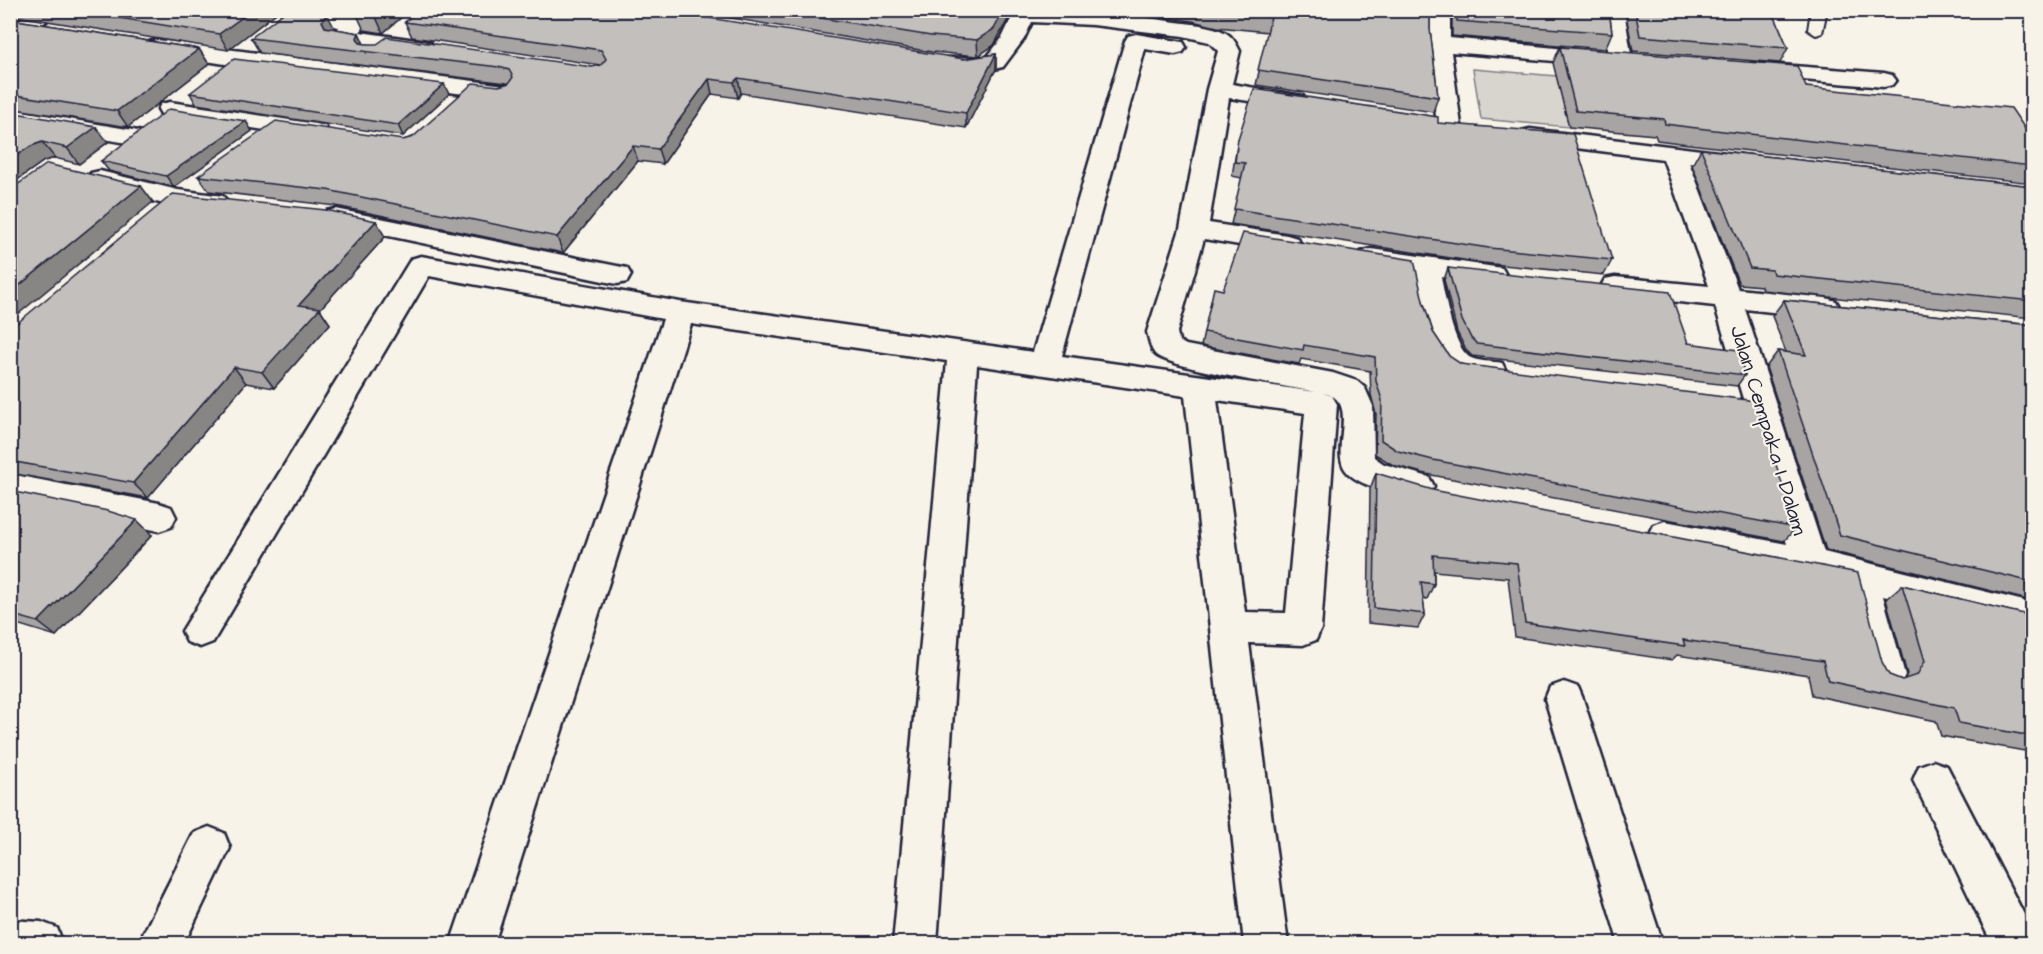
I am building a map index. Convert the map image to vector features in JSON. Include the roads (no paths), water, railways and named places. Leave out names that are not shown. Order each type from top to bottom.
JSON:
[{"type":"street","points":[[16,24],[46,10]]},
{"type":"street","points":[[1439,10],[1439,44],[1450,125]]},
{"type":"street","points":[[1614,10],[1621,60]]},
{"type":"street","points":[[933,61],[973,64],[995,62],[1013,39],[1021,20],[1030,15],[1124,17],[1205,33],[1225,43],[1228,55],[1219,88],[1194,229],[1162,332],[1166,347],[1178,354],[1349,389],[1355,396],[1359,408],[1357,447],[1359,464],[1374,474],[1449,494]]},
{"type":"street","points":[[234,205],[178,198],[80,174],[134,137],[282,23],[356,23],[343,36],[446,52]]},
{"type":"street","points":[[16,24],[58,32]]},
{"type":"street","points":[[353,72],[412,24]]},
{"type":"street","points":[[1044,366],[1136,41],[1196,50]]},
{"type":"street","points":[[1439,44],[1645,62]]},
{"type":"street","points":[[141,45],[235,60],[353,72],[505,92]]},
{"type":"street","points":[[1729,68],[1884,80]]},
{"type":"street","points":[[449,110],[473,88]]},
{"type":"street","points":[[1219,88],[1312,104]]},
{"type":"street","points":[[170,109],[339,135]]},
{"type":"street","points":[[10,116],[134,137]]},
{"type":"street","points":[[252,146],[280,126]]},
{"type":"street","points":[[1508,133],[1766,163]]},
{"type":"street","name":"Jalan Cempaka I Dalam","points":[[1673,153],[1727,297],[1810,564]]},
{"type":"street","points":[[152,221],[206,178]]},
{"type":"street","points":[[313,214],[336,216],[617,275]]},
{"type":"street","points":[[1194,229],[1309,248]]},
{"type":"street","points":[[1344,253],[1424,266],[1518,277]]},
{"type":"street","points":[[200,631],[421,265],[680,312],[1321,404],[1303,629],[1229,627]]},
{"type":"street","points":[[1424,266],[1451,358],[1460,366],[1467,368],[1514,374]]},
{"type":"street","name":"Jalan Cempaka I Dalam","points":[[1588,284],[1857,311]]},
{"type":"street","points":[[472,944],[680,312]]},
{"type":"street","points":[[915,944],[963,353]]},
{"type":"street","points":[[1200,388],[1266,944]]},
{"type":"street","points":[[1726,399],[1761,403]]},
{"type":"street","points":[[10,487],[159,517]]},
{"type":"street","name":"Jalan Cempaka I Dalam","points":[[1635,530],[1810,564],[2032,618]]},
{"type":"street","points":[[1860,576],[1886,675]]},
{"type":"street","points":[[1564,699],[1641,944]]},
{"type":"street","points":[[1933,780],[2015,944]]},
{"type":"street","points":[[160,944],[209,848]]},
{"type":"street","points":[[10,942],[40,944]]},
{"type":"lane","points":[[1816,30],[1819,10]]}]
